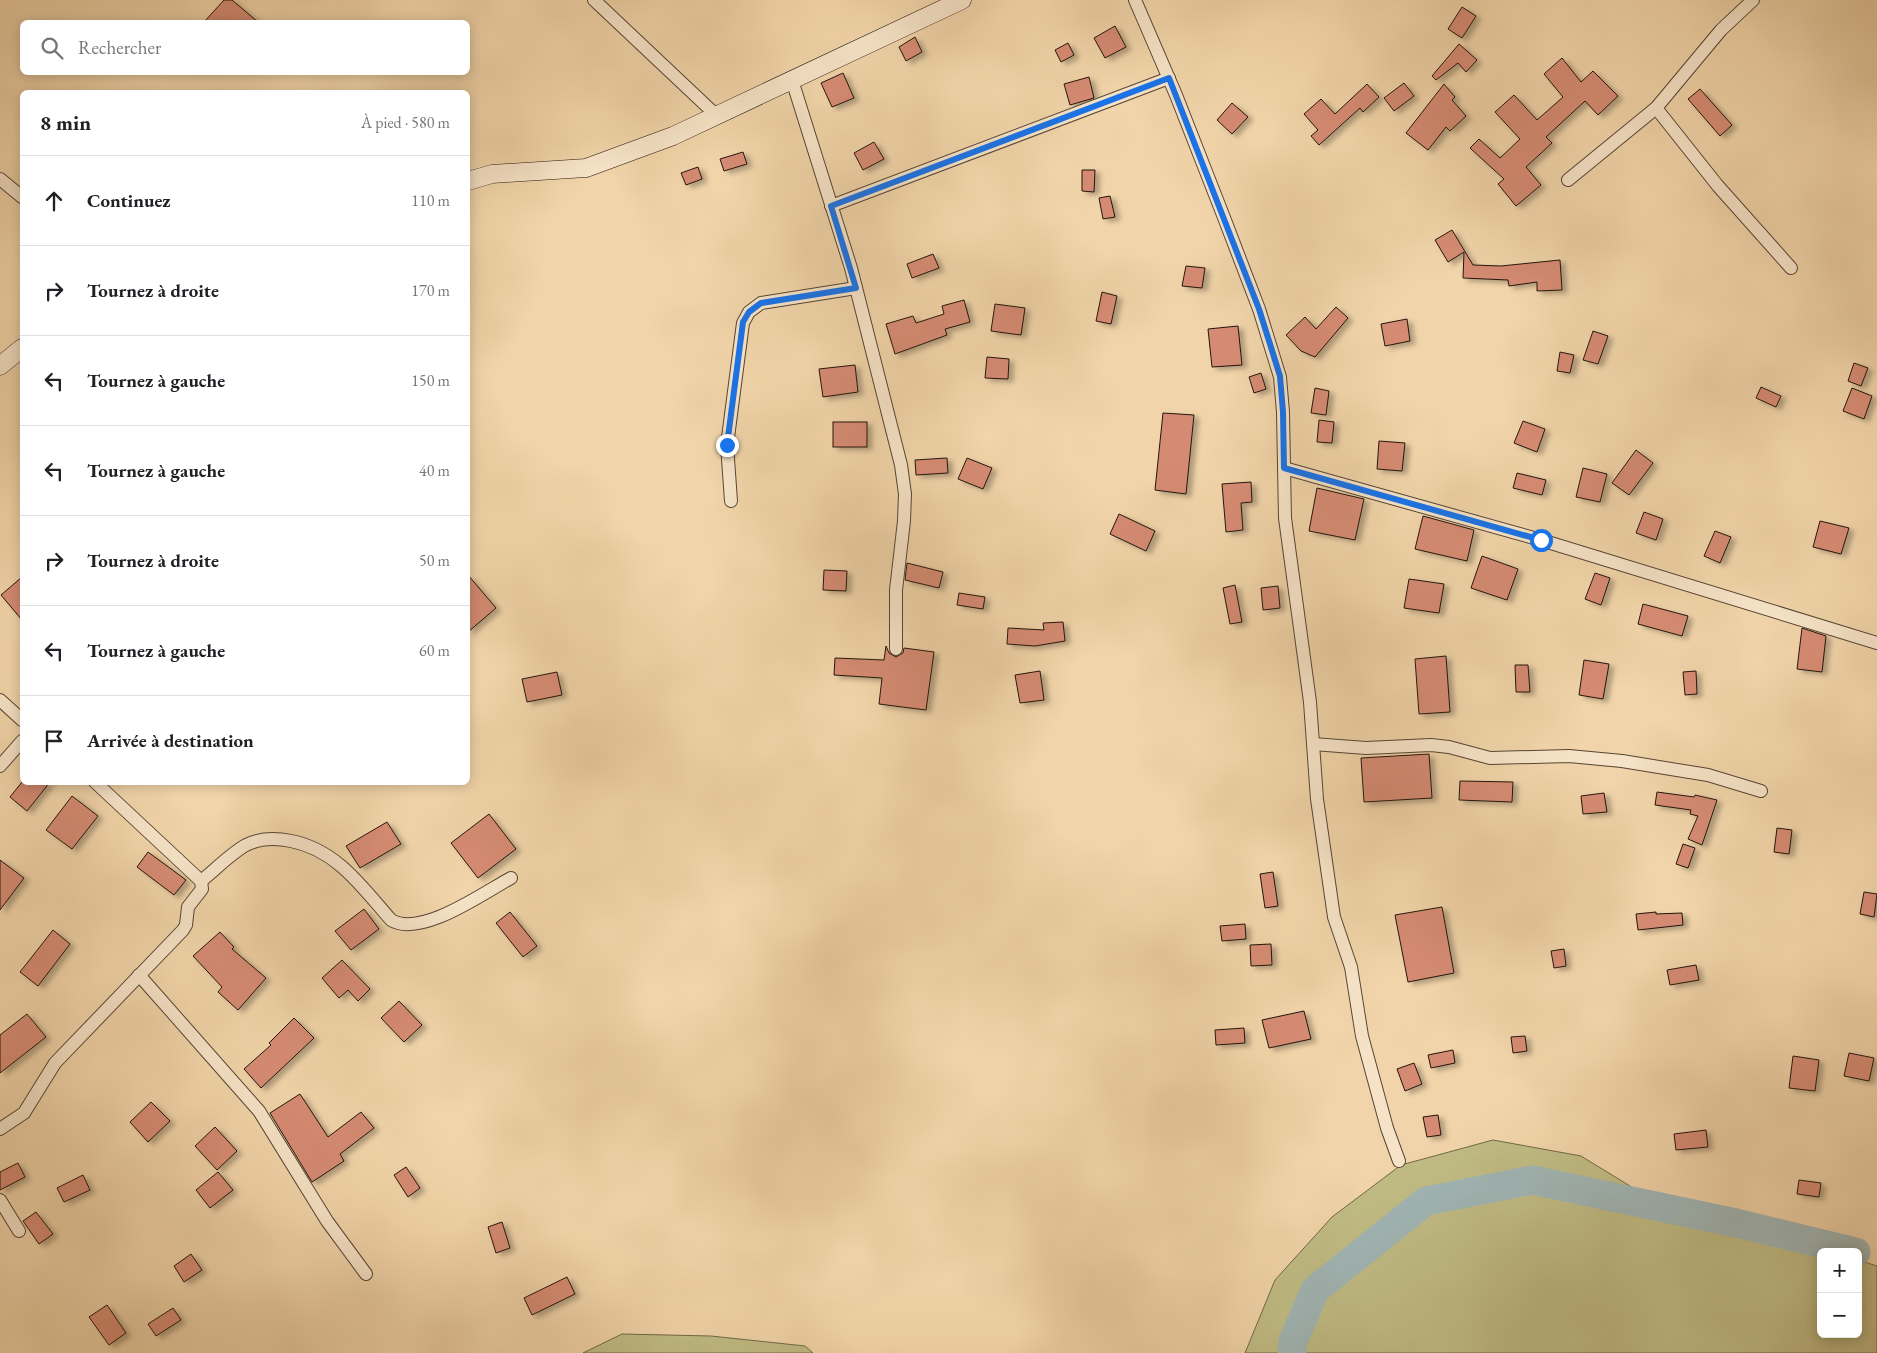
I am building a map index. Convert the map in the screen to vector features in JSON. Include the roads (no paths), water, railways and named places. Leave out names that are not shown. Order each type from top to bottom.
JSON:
[{"type":"main road","points":[[470,180],[492,174],[586,168],[673,136],[962,0]]},
{"type":"main road","points":[[0,366],[20,350]]},
{"type":"street","points":[[594,0],[716,115]]},
{"type":"street","points":[[1135,0],[1169,78],[1259,309],[1280,376],[1283,412],[1285,518],[1310,702],[1317,798],[1334,916],[1351,967],[1362,1036],[1386,1128],[1399,1161]]},
{"type":"street","points":[[1568,180],[1656,108],[1721,30],[1753,0]]},
{"type":"street","points":[[831,206],[1169,78]]},
{"type":"street","points":[[792,80],[856,288],[893,432],[905,494],[904,521],[896,590],[896,648]]},
{"type":"street","points":[[1656,108],[1718,186],[1791,268]]},
{"type":"street","points":[[0,179],[20,196]]},
{"type":"street","points":[[731,501],[727,445],[743,322],[749,312],[761,303],[856,288]]},
{"type":"street","points":[[1284,468],[1541,540],[1877,644]]},
{"type":"street","points":[[0,700],[20,718]]},
{"type":"street","points":[[0,766],[20,743]]},
{"type":"street","points":[[1313,744],[1366,748],[1431,745],[1449,747],[1490,758],[1569,756],[1622,760],[1708,775],[1762,791]]},
{"type":"street","points":[[0,1129],[24,1113],[45,1076],[55,1063],[183,930],[186,925],[188,907],[202,889],[201,881],[98,785]]},
{"type":"street","points":[[201,881],[246,846],[262,840],[280,839],[304,843],[330,856],[351,874],[391,920],[399,925],[409,925],[442,916],[511,878]]},
{"type":"street","points":[[139,975],[259,1111],[327,1221],[366,1274]]},
{"type":"street","points":[[0,1200],[19,1231]]},
{"type":"waterway","points":[[1292,1353],[1293,1341],[1315,1290],[1426,1201],[1532,1180],[1736,1223],[1839,1248]]}]
